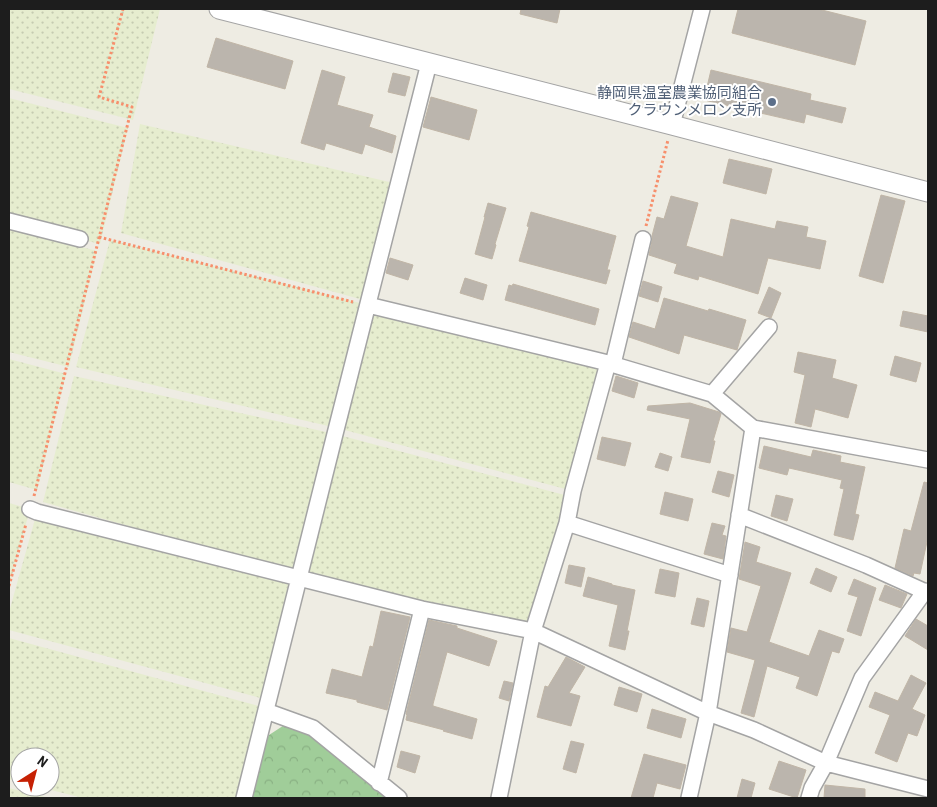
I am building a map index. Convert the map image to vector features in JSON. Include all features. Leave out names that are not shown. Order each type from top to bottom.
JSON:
[{"type":"street","points":[[219,9],[928,192]]},
{"type":"street","points":[[672,125],[702,9]]},
{"type":"street","points":[[244,798],[429,63]]},
{"type":"street","points":[[9,221],[80,239]]},
{"type":"street","points":[[499,798],[533,631],[567,523],[574,491],[643,239]]},
{"type":"street","points":[[368,306],[610,364],[712,394],[752,428],[928,460]]},
{"type":"street","points":[[712,394],[769,327]]},
{"type":"street","points":[[689,798],[708,713],[752,428]]},
{"type":"street","points":[[30,509],[422,609],[533,631],[708,713],[754,730],[826,763],[928,789]]},
{"type":"street","points":[[739,515],[866,565],[927,592],[862,678],[809,798]]},
{"type":"street","points":[[567,523],[730,575]]},
{"type":"street","points":[[379,783],[422,609]]},
{"type":"street","points":[[266,711],[313,728],[399,798]]},
{"type":"path","points":[[9,586],[132,107],[99,97],[122,9]]},
{"type":"path","points":[[643,239],[672,125]]},
{"type":"path","points":[[99,237],[368,306]]},
{"type":"green space","points":[[9,9],[160,9],[133,120],[9,89]]},
{"type":"green space","points":[[9,98],[128,128],[100,244],[9,221]]},
{"type":"green space","points":[[140,124],[398,184],[367,301],[121,233]]},
{"type":"green space","points":[[9,228],[97,251],[69,367],[9,352]]},
{"type":"green space","points":[[110,240],[608,363],[573,491],[341,429],[76,367]]},
{"type":"green space","points":[[9,359],[66,374],[37,490],[9,482]]},
{"type":"green space","points":[[74,376],[335,434],[572,497],[533,631],[300,574],[43,502]]},
{"type":"green space","points":[[9,503],[30,509],[9,586]]},
{"type":"green space","points":[[37,512],[300,578],[268,700],[9,630],[9,612]]},
{"type":"green space","points":[[9,638],[266,708],[244,798],[83,798],[60,792],[60,747],[10,747],[9,779]]},
{"type":"green space","points":[[292,720],[374,783],[385,798],[250,798],[252,767],[269,735]]},
{"type":"green space","points":[[9,788],[10,797],[49,798],[9,798]]},
{"type":"building","points":[[521,9],[560,9],[557,23],[520,14]]},
{"type":"building","points":[[738,9],[818,9],[866,21],[855,65],[732,33]]},
{"type":"building","points":[[216,38],[293,61],[285,89],[207,67]]},
{"type":"building","points":[[322,70],[345,77],[337,105],[373,115],[369,127],[396,136],[392,153],[365,144],[362,154],[326,143],[324,150],[301,143]]},
{"type":"building","points":[[711,70],[811,94],[810,100],[846,108],[842,123],[806,114],[804,123],[704,100]]},
{"type":"building","points":[[393,73],[410,77],[405,96],[388,92]]},
{"type":"building","points":[[431,97],[477,110],[469,140],[423,127]]},
{"type":"building","points":[[729,159],[772,169],[766,194],[723,183]]},
{"type":"building","points":[[881,195],[905,201],[883,283],[859,276]]},
{"type":"building","points":[[671,196],[698,203],[686,246],[723,257],[731,219],[775,229],[777,221],[808,227],[806,237],[826,241],[820,269],[768,258],[758,294],[699,276],[698,280],[674,273],[677,264],[649,255],[657,217],[664,219]]},
{"type":"building","points":[[488,203],[506,208],[492,259],[475,254]]},
{"type":"building","points":[[531,212],[616,236],[607,270],[610,270],[606,284],[519,261],[529,227],[527,226]]},
{"type":"building","points":[[390,258],[413,265],[408,280],[386,273]]},
{"type":"building","points":[[465,278],[487,285],[483,300],[460,293]]},
{"type":"building","points":[[643,281],[662,287],[658,302],[639,296]]},
{"type":"building","points":[[513,284],[599,309],[595,325],[505,300],[509,285],[512,286]]},
{"type":"building","points":[[769,287],[781,293],[771,318],[758,313]]},
{"type":"building","points":[[664,298],[746,320],[737,350],[684,335],[679,354],[629,337],[633,322],[655,329]]},
{"type":"building","points":[[903,311],[928,316],[928,332],[900,326]]},
{"type":"building","points":[[798,352],[836,360],[832,378],[857,385],[848,418],[815,409],[811,427],[795,423],[805,375],[794,372]]},
{"type":"building","points":[[895,356],[921,363],[916,382],[890,375]]},
{"type":"building","points":[[616,376],[638,383],[634,398],[612,391]]},
{"type":"building","points":[[690,403],[721,414],[713,441],[715,441],[710,463],[681,457],[690,419],[647,410],[648,406]]},
{"type":"building","points":[[602,437],[631,443],[625,466],[597,459]]},
{"type":"building","points":[[764,446],[811,457],[813,450],[841,456],[840,462],[865,467],[855,514],[859,515],[853,540],[834,535],[844,489],[840,488],[842,480],[789,468],[787,475],[759,468]]},
{"type":"building","points":[[660,453],[672,457],[668,471],[655,467]]},
{"type":"building","points":[[718,471],[734,475],[729,497],[712,492]]},
{"type":"building","points":[[924,482],[928,483],[928,537],[920,574],[914,573],[913,576],[895,568],[904,529],[911,531]]},
{"type":"building","points":[[665,492],[693,499],[688,521],[660,514]]},
{"type":"building","points":[[776,495],[793,499],[787,521],[771,516]]},
{"type":"building","points":[[712,523],[725,526],[722,535],[726,536],[723,559],[704,554]]},
{"type":"building","points":[[745,542],[760,547],[756,562],[791,573],[769,642],[809,656],[819,630],[844,639],[839,653],[832,651],[817,696],[796,688],[800,677],[767,666],[754,717],[741,713],[755,660],[727,652],[731,628],[747,632],[761,586],[739,579]]},
{"type":"building","points":[[569,565],[585,568],[581,587],[565,583]]},
{"type":"building","points":[[816,568],[837,577],[831,592],[810,583]]},
{"type":"building","points":[[660,569],[679,573],[675,597],[655,593]]},
{"type":"building","points":[[588,577],[635,590],[625,650],[609,646],[618,605],[583,596]]},
{"type":"building","points":[[854,579],[876,588],[861,636],[847,631],[858,597],[848,594]]},
{"type":"building","points":[[885,585],[907,594],[901,608],[879,600]]},
{"type":"building","points":[[697,598],[709,601],[704,627],[691,624]]},
{"type":"building","points":[[381,611],[410,617],[387,710],[357,702],[357,700],[326,693],[332,669],[362,677],[370,646],[373,647]]},
{"type":"building","points":[[916,619],[928,626],[928,650],[905,636]]},
{"type":"building","points":[[429,620],[457,626],[457,628],[497,641],[489,666],[447,652],[433,704],[433,706],[477,719],[472,739],[406,720]]},
{"type":"building","points":[[566,657],[585,667],[569,693],[580,696],[571,726],[537,717],[545,686],[548,687]]},
{"type":"building","points":[[911,675],[926,683],[912,709],[925,715],[917,736],[908,733],[897,762],[875,753],[890,715],[869,707],[875,692],[898,701]]},
{"type":"building","points":[[504,681],[513,683],[509,701],[499,698]]},
{"type":"building","points":[[619,687],[642,694],[637,712],[614,705]]},
{"type":"building","points":[[652,709],[686,719],[681,738],[647,728]]},
{"type":"building","points":[[571,741],[584,744],[576,773],[563,769]]},
{"type":"building","points":[[401,751],[420,756],[415,773],[397,767]]},
{"type":"building","points":[[644,754],[686,765],[680,789],[657,783],[653,798],[631,798]]},
{"type":"building","points":[[779,761],[806,770],[797,798],[769,789]]},
{"type":"building","points":[[742,779],[755,783],[751,798],[737,798]]},
{"type":"building","points":[[825,785],[865,789],[865,798],[824,798]]},
{"type":"place","name":"静岡県温室農業協同組合 クラウンメロン支所","points":[[772,102]]}]
